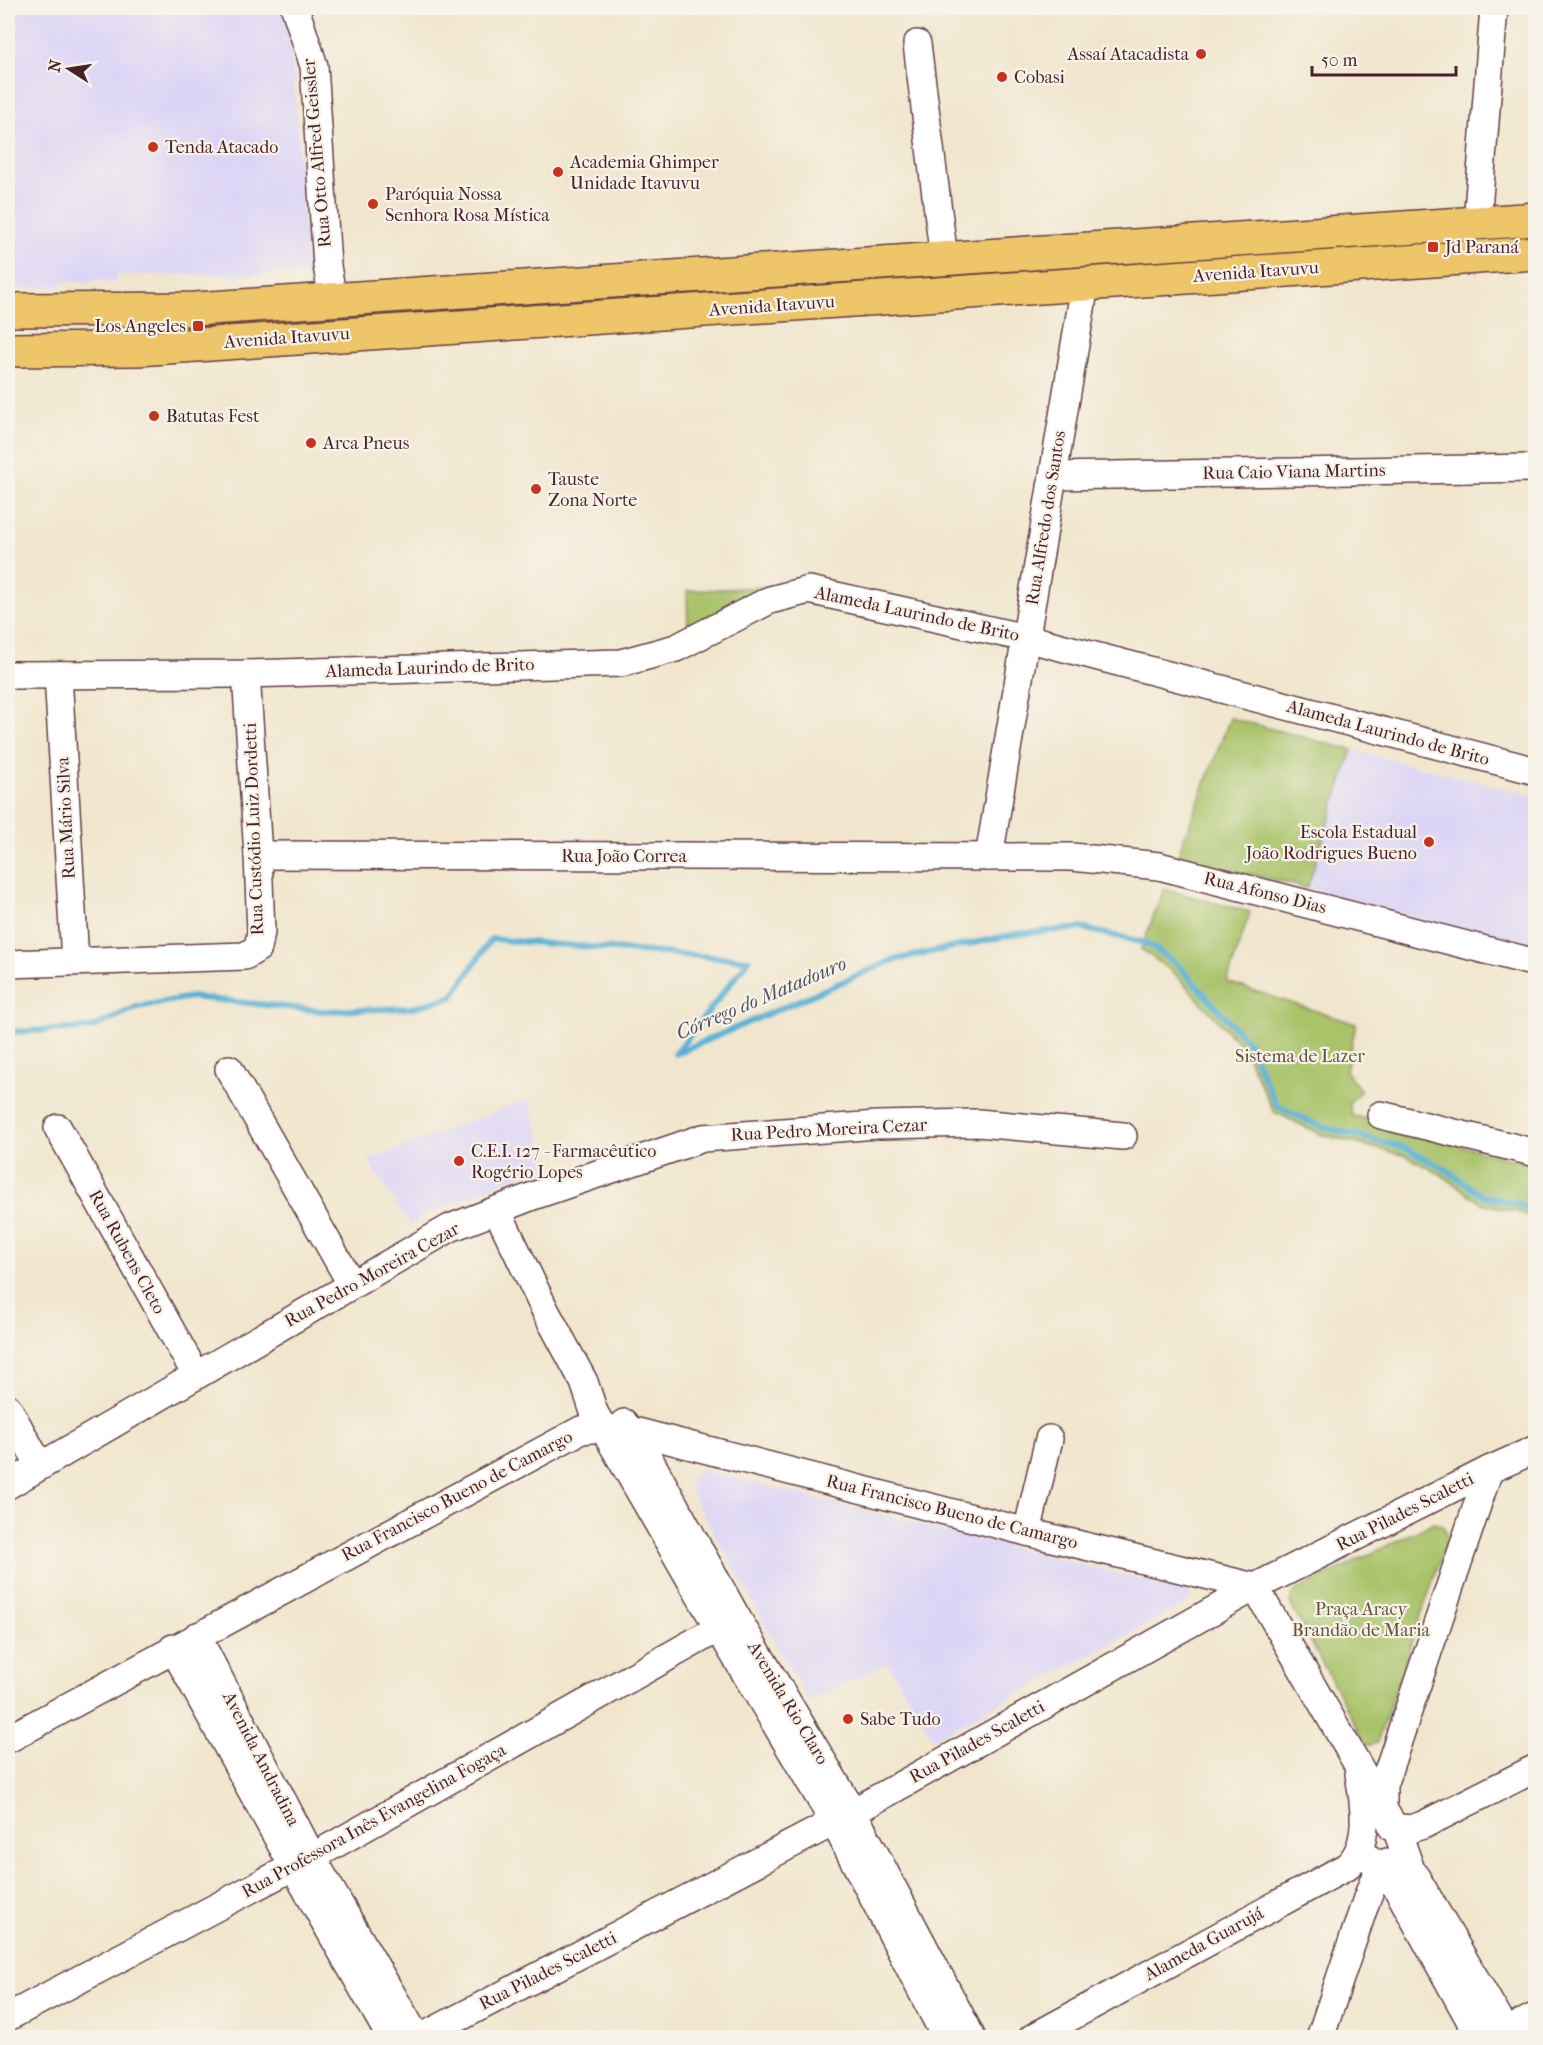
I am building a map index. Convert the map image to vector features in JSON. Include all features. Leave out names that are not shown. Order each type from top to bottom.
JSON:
[{"type":"main road","name":"Avenida Itavuvu","points":[[8,310],[195,309],[1536,219]]},
{"type":"main road","name":"Avenida Itavuvu","points":[[8,350],[138,349],[1536,253]]},
{"type":"main road","points":[[333,300],[367,332]]},
{"type":"street","name":"Rua Otto Alfred Geissler","points":[[296,8],[314,66],[327,275],[333,300]]},
{"type":"street","points":[[1477,223],[1494,8]]},
{"type":"street","points":[[917,44],[944,259]]},
{"type":"street","name":"Rua Alfredo dos Santos","points":[[989,857],[1085,285]]},
{"type":"street","name":"Rua Caio Viana Martins","points":[[1053,476],[1536,468]]},
{"type":"street","name":"Alameda Laurindo de Brito","points":[[8,675],[246,674],[621,663],[676,648],[770,600],[809,590],[1026,638],[1536,771]]},
{"type":"street","name":"Rua Custódio Luiz Dordetti","points":[[8,964],[245,956],[258,948],[261,932],[258,855],[246,674]]},
{"type":"street","name":"Rua Mário Silva","points":[[58,675],[75,961]]},
{"type":"street","name":"Rua João Correa","points":[[258,855],[989,857]]},
{"type":"street","name":"Rua Afonso Dias","points":[[989,857],[1072,857],[1159,866],[1536,963]]},
{"type":"street","points":[[229,1069],[352,1285]]},
{"type":"street","points":[[1381,1115],[1536,1153]]},
{"type":"street","name":"Rua Pedro Moreira Cezar","points":[[8,1485],[450,1228],[704,1138],[877,1125],[978,1123],[1123,1136]]},
{"type":"street","name":"Rua Rubens Cleto","points":[[58,1128],[196,1375]]},
{"type":"street","name":"Avenida Rio Claro","points":[[497,1210],[545,1310],[584,1382],[594,1412],[603,1428],[728,1624],[972,2037]]},
{"type":"street","name":"Avenida Rio Claro","points":[[584,1382],[630,1430],[642,1446],[672,1498],[728,1624]]},
{"type":"street","points":[[8,1408],[40,1466]]},
{"type":"street","name":"Rua Francisco Bueno de Camargo","points":[[8,1739],[581,1430],[603,1428],[630,1430],[1027,1532],[1256,1587]]},
{"type":"street","points":[[1027,1532],[1049,1439]]},
{"type":"street","points":[[672,1498],[671,1481],[674,1469],[681,1457],[693,1446]]},
{"type":"street","name":"Rua Pilades Scaletti","points":[[418,2037],[844,1817],[1256,1587],[1489,1470],[1536,1449]]},
{"type":"street","points":[[1489,1470],[1386,1777],[1382,1797],[1410,1867],[1509,2034],[1536,2016]]},
{"type":"street","points":[[1447,1491],[1457,1491],[1463,1494],[1469,1501],[1473,1518]]},
{"type":"street","points":[[1186,1570],[1198,1579],[1206,1591],[1209,1600],[1203,1616]]},
{"type":"street","points":[[1256,1587],[1393,1826],[1400,1850],[1394,1859],[1375,1857]]},
{"type":"street","name":"Rua Professora Inês Evangelina Fogaça","points":[[8,2017],[302,1862],[728,1624]]},
{"type":"street","name":"Avenida Andradina","points":[[197,1636],[302,1862],[391,2037]]},
{"type":"street","name":"Avenida Andradina","points":[[173,1648],[302,1862],[418,2037]]},
{"type":"street","points":[[1320,2037],[1367,1898],[1375,1857],[1353,1756]]},
{"type":"street","points":[[1393,1826],[1410,1829],[1423,1826],[1536,1768]]},
{"type":"street","name":"Avenida Rio Claro","points":[[844,1817],[946,2037]]},
{"type":"street","name":"Alameda Guarujá","points":[[1032,2037],[1346,1867],[1358,1854],[1375,1857]]},
{"type":"street","points":[[1375,1857],[1404,1901],[1480,2037]]},
{"type":"shaded area","name":"Tenda Atacado","points":[[8,8],[284,8],[290,19],[307,275],[117,275],[115,283],[92,280],[91,283],[62,281],[61,287],[8,288]]},
{"type":"shaded area","name":"Escola Estadual João Rodrigues Bueno","points":[[1352,750],[1535,796],[1535,952],[1307,888]]},
{"type":"shaded area","name":"C.E.I. 127 - Farmacêutico Rogério Lopes","points":[[528,1099],[549,1163],[424,1215],[410,1226],[368,1160]]},
{"type":"shaded area","points":[[699,1469],[1184,1590],[1190,1595],[1189,1602],[933,1739],[888,1663],[809,1702],[689,1489],[691,1477]]},
{"type":"green space","points":[[779,586],[688,632],[687,591]]},
{"type":"green space","points":[[1230,718],[1352,750],[1307,888],[1177,857]]},
{"type":"green space","name":"Sistema de Lazer","points":[[1164,889],[1250,912],[1227,982],[1356,1024],[1346,1071],[1361,1091],[1350,1102],[1351,1115],[1535,1166],[1535,1219],[1481,1203],[1440,1174],[1406,1156],[1320,1134],[1274,1112],[1243,1048],[1175,974],[1141,949]]},
{"type":"green space","name":"Praça Aracy Brandão de Maria","points":[[1433,1523],[1443,1526],[1448,1537],[1377,1743],[1370,1745],[1365,1742],[1290,1600],[1295,1591]]},
{"type":"waterway","name":"Córrego do Matadouro","points":[[8,1032],[91,1028],[137,1007],[191,997],[323,1011],[411,1008],[452,997],[491,939],[749,960],[675,1054],[893,960],[1016,934],[1081,928],[1146,943],[1178,965],[1247,1041],[1277,1106],[1320,1126],[1405,1148],[1447,1170],[1481,1195],[1520,1205],[1536,1213]]},
{"type":"place","name":"Assaí Atacadista","points":[[1201,54]]},
{"type":"place","name":"Cobasi","points":[[1002,77]]},
{"type":"place","name":"Tenda Atacado","points":[[153,147]]},
{"type":"place","name":"Academia Ghimper Unidade Itavuvu","points":[[558,172]]},
{"type":"place","name":"Paróquia Nossa Senhora Rosa Mística","points":[[373,204]]},
{"type":"place","name":"Jd Paraná","points":[[1433,247]]},
{"type":"place","name":"Los Angeles","points":[[198,326]]},
{"type":"place","name":"Batutas Fest","points":[[154,416]]},
{"type":"place","name":"Arca Pneus","points":[[311,443]]},
{"type":"place","name":"Tauste Zona Norte","points":[[536,489]]},
{"type":"place","name":"Escola Estadual João Rodrigues Bueno","points":[[1429,842]]},
{"type":"place","name":"C.E.I. 127 - Farmacêutico Rogério Lopes","points":[[459,1161]]},
{"type":"place","name":"Sabe Tudo","points":[[848,1719]]}]
